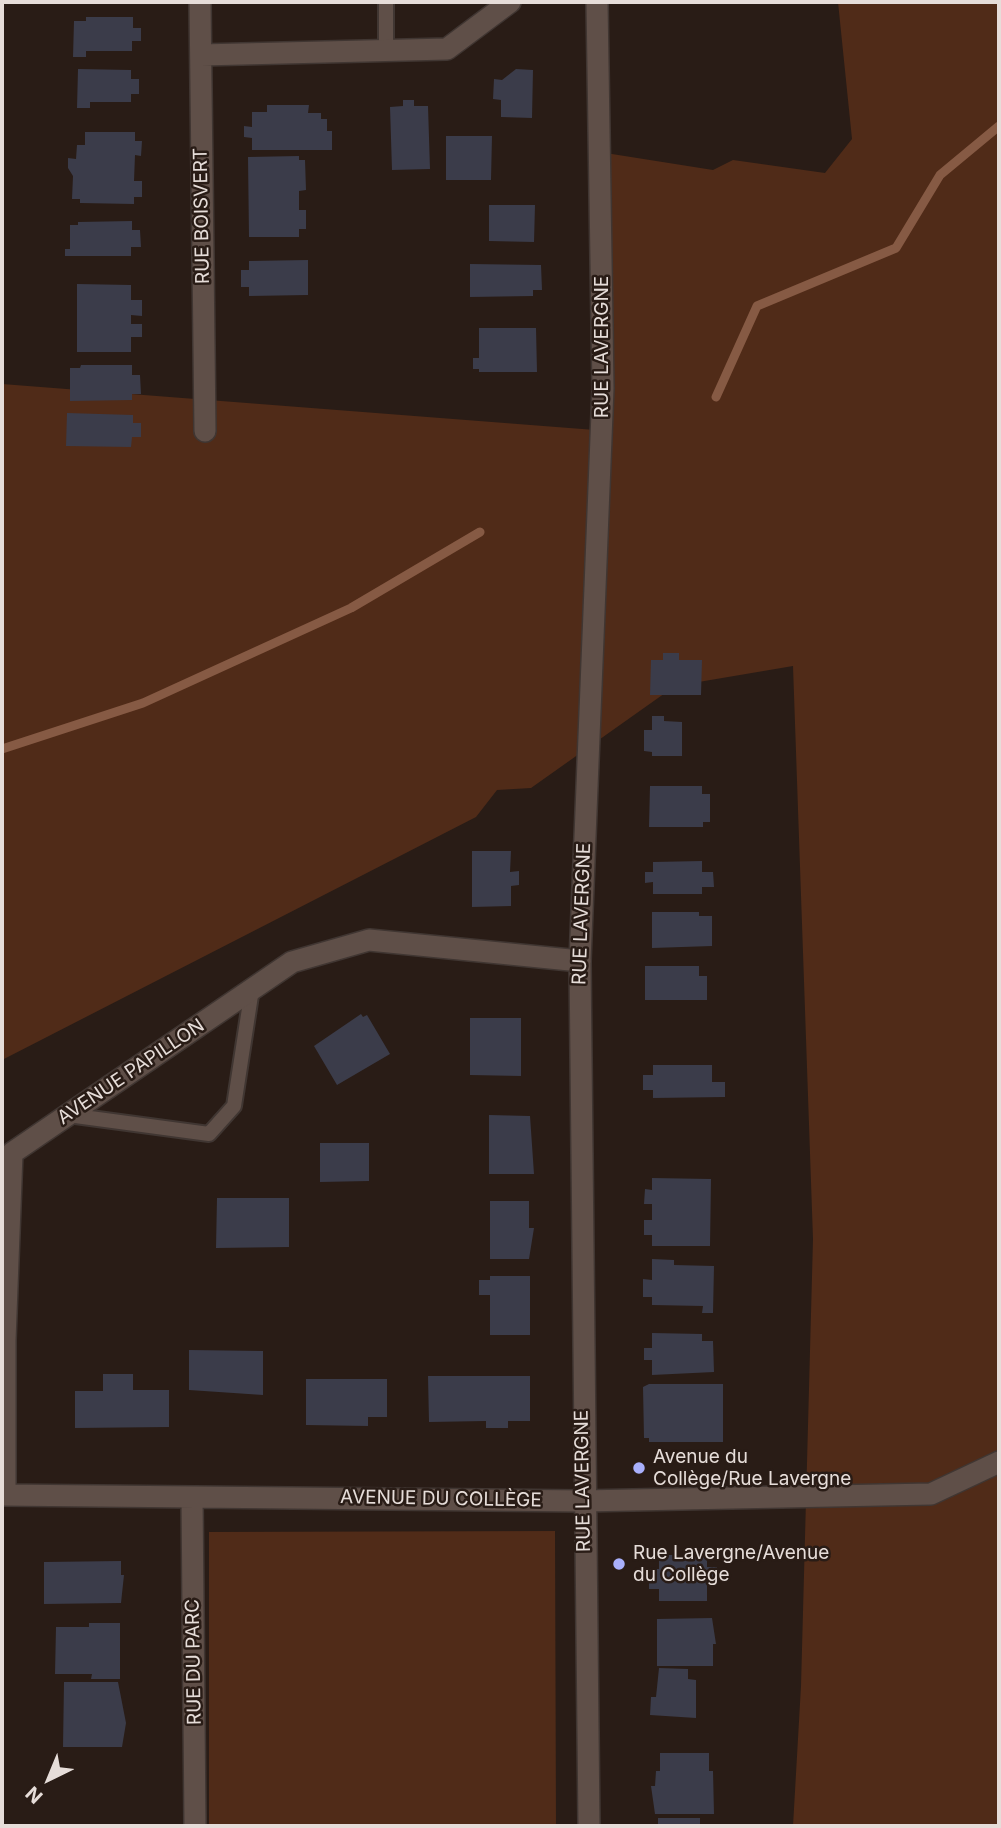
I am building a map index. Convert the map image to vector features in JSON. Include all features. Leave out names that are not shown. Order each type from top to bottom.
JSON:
[{"type":"street","name":"RUE BOISVERT","points":[[200,2],[205,431]]},
{"type":"street","points":[[201,55],[447,49],[510,2]]},
{"type":"street","name":"RUE LAVERGNE","points":[[589,1826],[583,1501],[579,961],[604,388],[597,2]]},
{"type":"street","name":"AVENUE PAPILLON","points":[[4,1495],[5,1340],[12,1153],[292,962],[369,940],[579,961]]},
{"type":"street","name":"AVENUE DU COLLÈGE","points":[[4,1495],[583,1501],[931,1494],[999,1462]]},
{"type":"street","name":"RUE DU PARC","points":[[192,1497],[195,1826]]},
{"type":"lane","points":[[386,2],[386,50]]},
{"type":"lane","points":[[68,1115],[208,1134],[234,1106],[252,989]]},
{"type":"shaded area","points":[[838,2],[999,2],[999,1826],[793,1826],[801,1686],[813,1239],[793,666],[675,686],[531,788],[497,790],[476,817],[2,1060],[2,384],[595,430],[593,151],[713,170],[733,160],[825,173],[852,139]]},
{"type":"shaded area","points":[[555,1531],[556,1826],[209,1826],[209,1532]]},
{"type":"building","points":[[86,17],[133,17],[133,28],[141,28],[141,41],[132,41],[132,51],[86,51],[86,57],[73,57],[74,21],[86,21]]},
{"type":"building","points":[[78,69],[131,70],[131,79],[139,79],[139,94],[131,94],[131,102],[90,102],[90,108],[77,108]]},
{"type":"building","points":[[516,69],[533,70],[532,118],[501,117],[501,100],[493,99],[494,79],[502,80]]},
{"type":"building","points":[[403,100],[414,100],[414,106],[428,106],[430,169],[392,170],[390,107],[403,106]]},
{"type":"building","points":[[267,105],[309,105],[308,113],[321,113],[321,119],[327,119],[327,131],[332,131],[332,150],[252,150],[252,138],[244,137],[244,126],[252,127],[252,112],[267,112]]},
{"type":"building","points":[[85,132],[135,132],[135,141],[142,141],[141,156],[135,155],[134,181],[142,181],[142,197],[134,197],[134,204],[80,203],[80,199],[72,199],[73,176],[68,168],[68,158],[76,159],[77,145],[85,145]]},
{"type":"building","points":[[446,136],[492,136],[491,180],[446,180]]},
{"type":"building","points":[[299,156],[299,160],[305,160],[306,190],[299,191],[299,210],[306,210],[306,229],[299,229],[299,237],[249,237],[248,157]]},
{"type":"building","points":[[489,205],[535,205],[534,242],[489,241]]},
{"type":"building","points":[[132,221],[132,230],[140,230],[141,247],[131,247],[131,256],[65,256],[65,249],[70,249],[70,225],[78,225],[78,222]]},
{"type":"building","points":[[308,260],[308,295],[249,296],[249,287],[241,287],[241,270],[249,270],[249,261]]},
{"type":"building","points":[[470,264],[541,265],[542,290],[533,290],[533,296],[470,297]]},
{"type":"building","points":[[77,284],[131,285],[131,300],[142,300],[142,316],[131,315],[131,324],[142,324],[142,337],[131,337],[131,352],[77,352]]},
{"type":"building","points":[[479,328],[536,328],[537,372],[479,372],[479,369],[473,369],[473,358],[479,358]]},
{"type":"building","points":[[81,365],[132,365],[132,375],[140,375],[141,394],[132,394],[132,400],[70,401],[70,368],[80,368]]},
{"type":"building","points":[[67,413],[133,415],[133,423],[141,423],[141,437],[132,437],[131,447],[66,446]]},
{"type":"building","points":[[663,653],[679,653],[679,660],[702,660],[701,695],[650,695],[651,660],[663,660]]},
{"type":"building","points":[[652,716],[664,716],[664,721],[682,722],[682,756],[652,756],[652,752],[644,751],[644,730],[652,730]]},
{"type":"building","points":[[650,786],[702,786],[702,794],[710,794],[710,822],[703,822],[703,827],[649,827]]},
{"type":"building","points":[[472,851],[511,851],[510,872],[519,871],[519,885],[511,886],[511,906],[472,907]]},
{"type":"building","points":[[702,861],[702,872],[713,872],[714,887],[702,887],[702,894],[653,894],[653,882],[645,883],[645,872],[653,872],[653,862]]},
{"type":"building","points":[[652,912],[699,912],[699,916],[712,916],[712,946],[652,948]]},
{"type":"building","points":[[645,966],[699,966],[699,976],[707,976],[707,1000],[645,1000]]},
{"type":"building","points":[[361,1014],[363,1017],[367,1015],[390,1054],[337,1085],[314,1046]]},
{"type":"building","points":[[470,1018],[521,1018],[521,1076],[470,1075]]},
{"type":"building","points":[[653,1065],[712,1065],[712,1082],[725,1082],[725,1097],[653,1098],[653,1090],[643,1090],[643,1075],[653,1075]]},
{"type":"building","points":[[489,1115],[530,1116],[534,1174],[489,1174]]},
{"type":"building","points":[[320,1143],[369,1143],[369,1181],[320,1182]]},
{"type":"building","points":[[652,1178],[711,1179],[710,1246],[652,1246],[652,1235],[644,1235],[644,1220],[652,1220],[652,1204],[644,1204],[645,1189],[652,1190]]},
{"type":"building","points":[[217,1198],[289,1198],[289,1247],[216,1248]]},
{"type":"building","points":[[490,1201],[529,1201],[529,1228],[534,1228],[529,1259],[490,1259]]},
{"type":"building","points":[[652,1259],[674,1260],[674,1265],[714,1266],[713,1313],[702,1313],[703,1306],[652,1305],[652,1297],[643,1297],[643,1279],[652,1280]]},
{"type":"building","points":[[490,1276],[530,1276],[530,1335],[490,1335],[490,1295],[479,1295],[479,1280],[490,1280]]},
{"type":"building","points":[[652,1333],[702,1334],[702,1341],[713,1341],[714,1372],[652,1375],[652,1360],[644,1360],[644,1348],[652,1348]]},
{"type":"building","points":[[189,1350],[263,1351],[263,1395],[189,1390]]},
{"type":"building","points":[[103,1374],[133,1374],[133,1390],[169,1390],[169,1427],[75,1428],[75,1391],[103,1391]]},
{"type":"building","points":[[428,1376],[530,1376],[530,1421],[508,1421],[508,1428],[486,1428],[486,1421],[429,1422]]},
{"type":"building","points":[[306,1379],[387,1379],[387,1417],[368,1417],[368,1426],[306,1425]]},
{"type":"building","points":[[649,1384],[723,1384],[723,1442],[649,1442],[649,1438],[644,1438],[643,1387]]},
{"type":"building","points":[[659,1555],[707,1555],[707,1567],[717,1567],[717,1582],[707,1582],[707,1601],[659,1601],[659,1589],[649,1589],[649,1569],[659,1569]]},
{"type":"building","points":[[121,1561],[121,1575],[124,1575],[121,1603],[44,1604],[44,1562]]},
{"type":"building","points":[[712,1618],[716,1644],[713,1644],[713,1666],[657,1666],[657,1619]]},
{"type":"building","points":[[89,1623],[120,1623],[120,1679],[91,1679],[92,1674],[55,1674],[56,1627],[89,1627]]},
{"type":"building","points":[[659,1668],[688,1669],[688,1679],[696,1680],[696,1718],[650,1715],[651,1697],[656,1697]]},
{"type":"building","points":[[64,1682],[118,1682],[126,1723],[122,1747],[63,1747]]},
{"type":"building","points":[[660,1753],[709,1753],[709,1771],[713,1771],[714,1814],[655,1814],[651,1786],[655,1786],[656,1771],[660,1771]]},
{"type":"building","points":[[658,1818],[700,1818],[700,1826],[658,1826]]},
{"type":"waterway","points":[[716,397],[757,306],[896,248],[940,175],[999,126]]},
{"type":"waterway","points":[[2,749],[143,703],[351,608],[480,532]]},
{"type":"place","name":"Avenue du Collège/Rue Lavergne","points":[[639,1468]]},
{"type":"place","name":"Rue Lavergne/Avenue du Collège","points":[[619,1564]]}]
